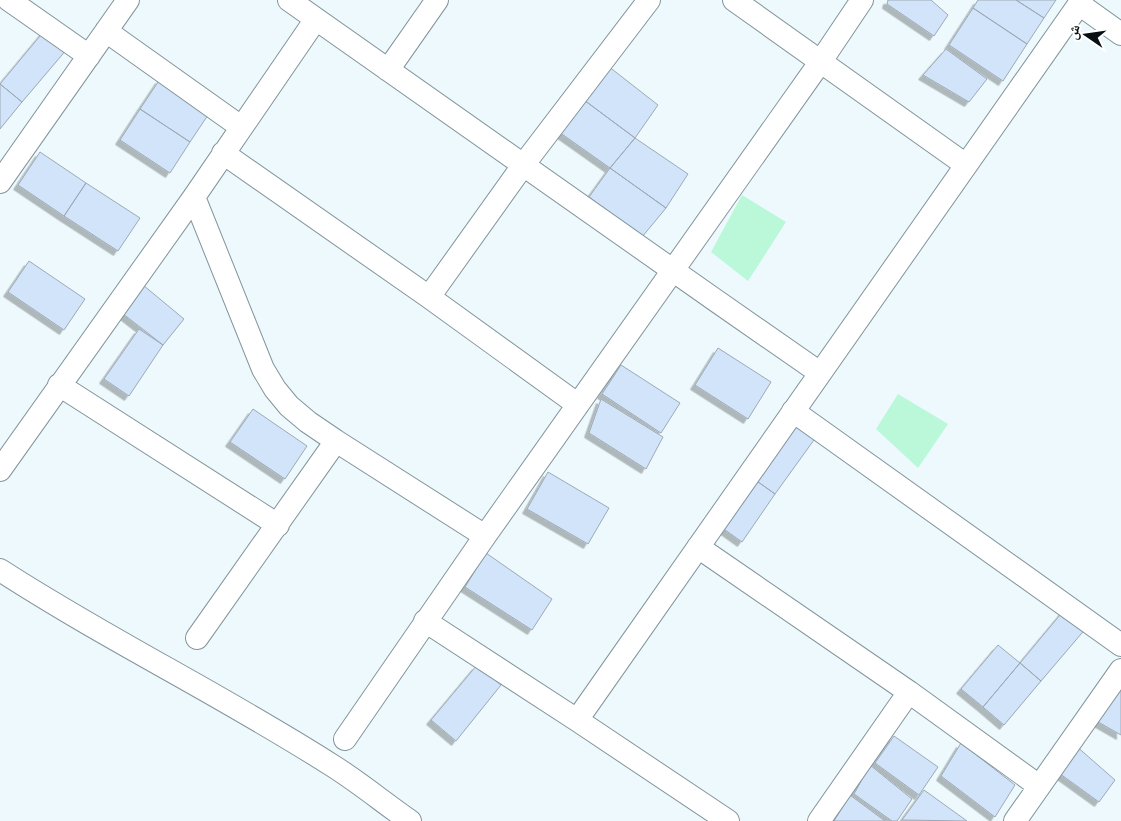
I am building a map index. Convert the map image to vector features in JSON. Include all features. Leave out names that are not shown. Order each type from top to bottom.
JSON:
[{"type":"street","points":[[9,0],[89,56]]},
{"type":"street","points":[[0,182],[128,0]]},
{"type":"street","points":[[289,0],[820,373]]},
{"type":"street","points":[[388,70],[437,0]]},
{"type":"street","points":[[429,297],[524,164],[649,0]]},
{"type":"street","points":[[734,0],[966,165]]},
{"type":"street","points":[[345,740],[484,536],[821,61],[862,0]]},
{"type":"street","points":[[577,720],[1080,2],[1121,34]]},
{"type":"street","points":[[0,470],[194,197],[316,19]]},
{"type":"street","points":[[106,32],[241,127]]},
{"type":"street","points":[[223,153],[429,297],[577,404]]},
{"type":"street","points":[[194,197],[263,369],[275,389],[289,406],[336,441],[484,536]]},
{"type":"street","points":[[60,385],[278,525]]},
{"type":"street","points":[[794,411],[1121,645]]},
{"type":"street","points":[[197,638],[336,441]]},
{"type":"street","points":[[698,547],[909,692],[1039,786]]},
{"type":"street","points":[[0,570],[36,593],[174,671],[334,766],[410,821]]},
{"type":"street","points":[[425,621],[728,821]]},
{"type":"street","points":[[1015,821],[1121,670]]},
{"type":"street","points":[[819,821],[909,692]]},
{"type":"green space","points":[[742,195],[786,222],[748,281],[711,252]]},
{"type":"green space","points":[[898,394],[948,424],[918,468],[876,429]]},
{"type":"building","points":[[888,0],[931,0],[948,15],[934,36],[887,4]]},
{"type":"building","points":[[978,0],[1016,0],[1044,18],[1027,44],[973,8]]},
{"type":"building","points":[[1016,0],[1056,0],[1044,18]]},
{"type":"building","points":[[973,8],[1027,44],[1003,81],[949,45]]},
{"type":"building","points":[[45,30],[67,49],[22,102],[0,84]]},
{"type":"building","points":[[946,49],[987,79],[969,102],[923,75]]},
{"type":"building","points":[[608,66],[658,105],[635,138],[584,100]]},
{"type":"building","points":[[160,79],[210,112],[190,142],[140,109]]},
{"type":"building","points":[[0,84],[22,102],[0,129]]},
{"type":"building","points":[[584,100],[635,138],[610,168],[559,132]]},
{"type":"building","points":[[140,109],[190,142],[170,173],[120,140]]},
{"type":"building","points":[[635,138],[688,174],[666,208],[610,168]]},
{"type":"building","points":[[40,152],[86,183],[64,216],[18,185]]},
{"type":"building","points":[[610,168],[666,208],[642,237],[589,197]]},
{"type":"building","points":[[86,183],[140,218],[118,251],[64,216]]},
{"type":"building","points":[[29,261],[85,299],[64,330],[8,292]]},
{"type":"building","points":[[143,285],[184,319],[163,345],[122,313]]},
{"type":"building","points":[[139,329],[163,345],[129,396],[104,379]]},
{"type":"building","points":[[718,348],[771,382],[748,419],[695,385]]},
{"type":"building","points":[[621,365],[680,403],[661,433],[602,394]]},
{"type":"building","points":[[601,399],[663,437],[646,469],[589,433]]},
{"type":"building","points":[[253,409],[307,446],[285,479],[230,442]]},
{"type":"building","points":[[797,418],[819,433],[775,494],[754,479]]},
{"type":"building","points":[[548,472],[609,508],[588,544],[527,509]]},
{"type":"building","points":[[754,479],[775,494],[742,542],[721,527]]},
{"type":"building","points":[[486,553],[552,599],[532,630],[465,587]]},
{"type":"building","points":[[1065,609],[1087,627],[1041,681],[1020,663]]},
{"type":"building","points":[[998,645],[1020,663],[983,707],[961,689]]},
{"type":"building","points":[[1020,663],[1041,681],[1004,725],[983,707]]},
{"type":"building","points":[[477,665],[501,685],[456,741],[431,720]]},
{"type":"building","points":[[1121,674],[1121,735],[1093,719]]},
{"type":"building","points":[[894,736],[938,767],[919,795],[875,763]]},
{"type":"building","points":[[961,743],[1015,785],[995,817],[941,776]]},
{"type":"building","points":[[1075,745],[1115,780],[1099,802],[1056,771]]},
{"type":"building","points":[[870,765],[912,799],[897,821],[892,821],[854,794]]},
{"type":"building","points":[[924,790],[967,821],[902,820]]},
{"type":"building","points":[[850,795],[885,821],[834,821]]}]
